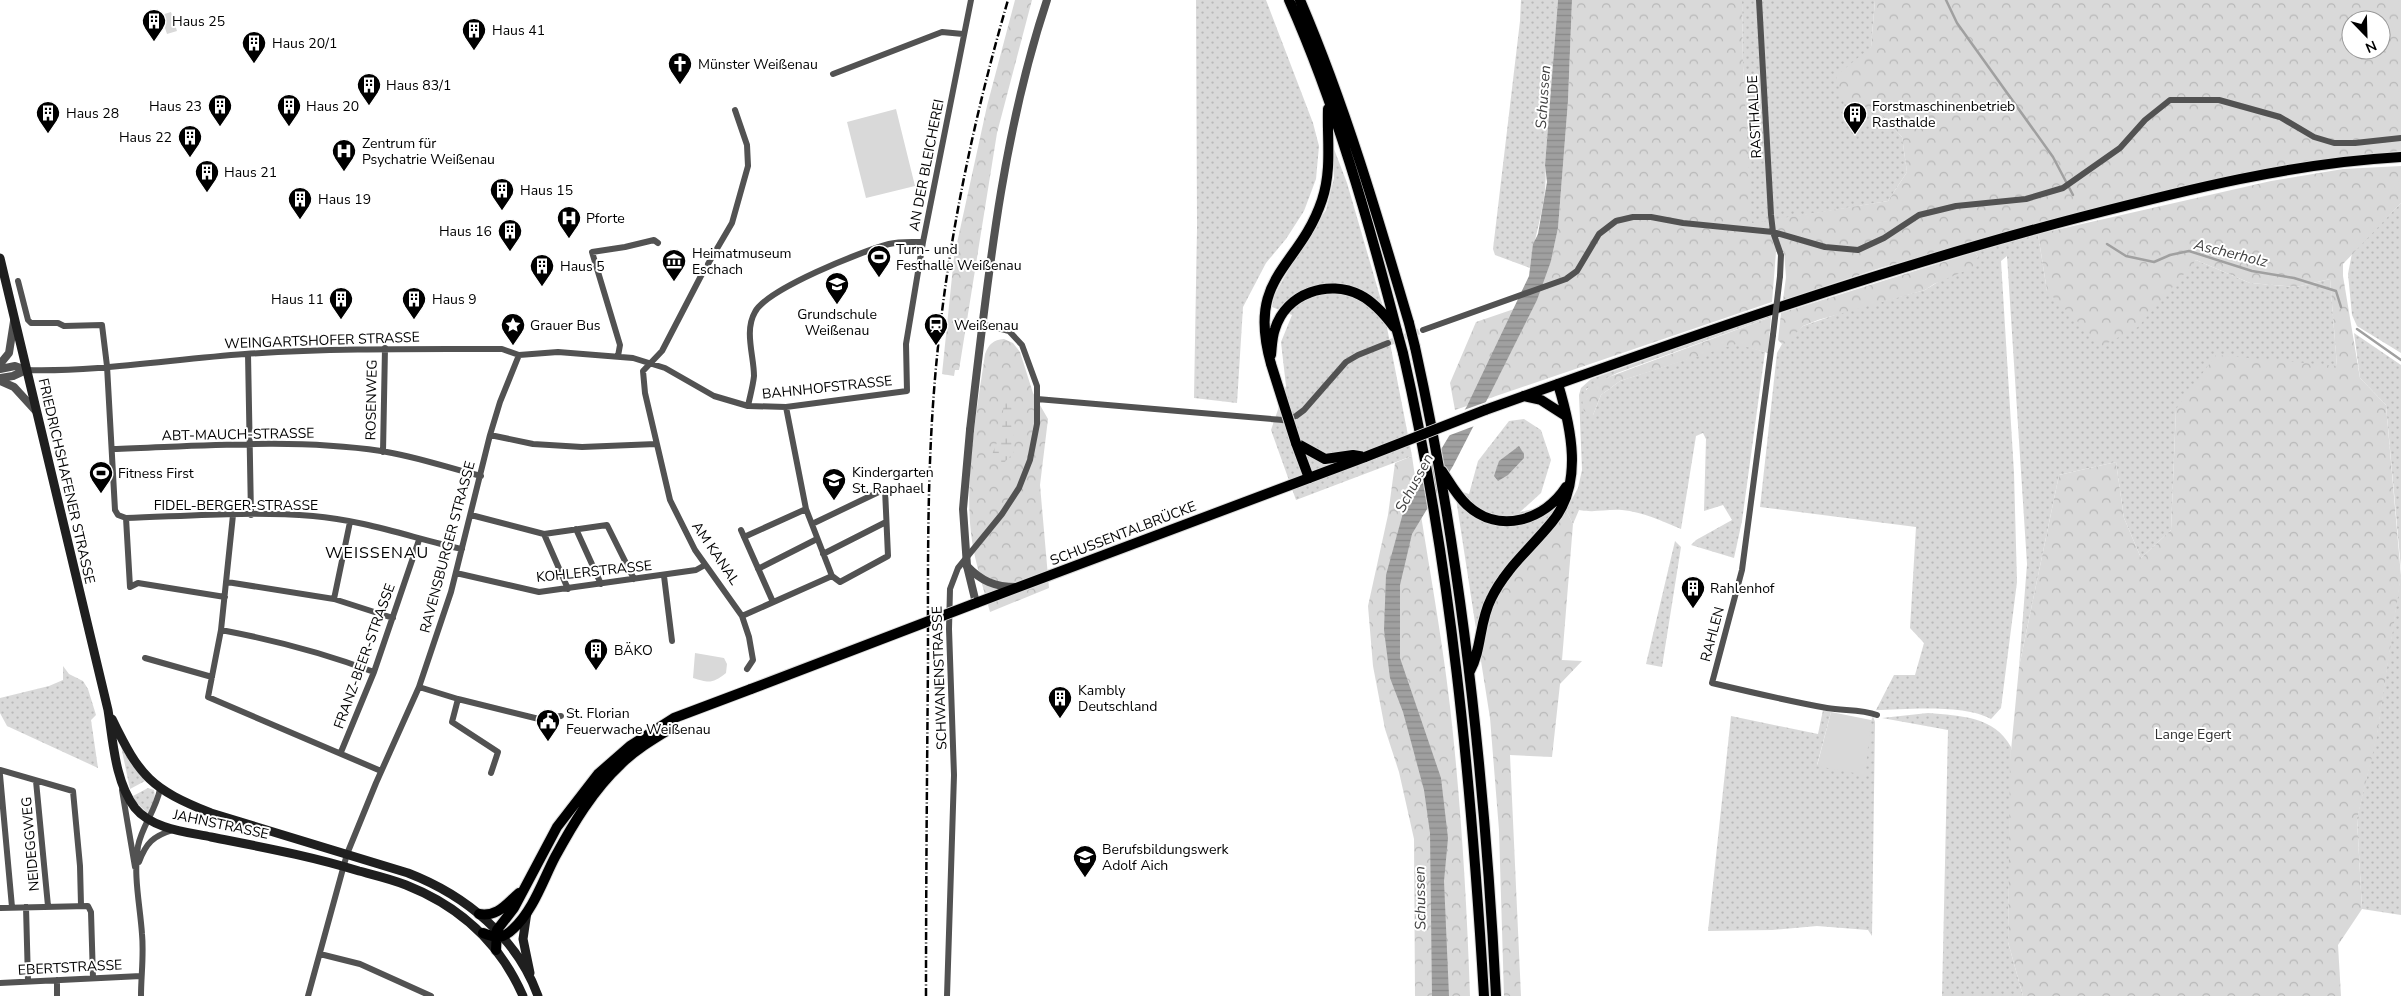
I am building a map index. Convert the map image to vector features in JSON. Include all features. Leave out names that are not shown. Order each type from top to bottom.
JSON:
[{"type":"main road","points":[[1289,0],[1328,104],[1331,120],[1376,250],[1402,352],[1424,457],[1450,613],[1462,718],[1475,854],[1484,996]]},
{"type":"main road","points":[[1300,0],[1345,114],[1383,231],[1415,346],[1434,437],[1447,511],[1470,671],[1486,834],[1496,996]]},
{"type":"main road","points":[[1309,478],[1296,443],[1264,340],[1265,311],[1272,284],[1316,215],[1322,199],[1329,165],[1331,120]]},
{"type":"main road","name":"SCHUSSENTALBRÜCKE","points":[[696,711],[1524,396],[1755,314],[1905,266],[2021,233],[2179,193],[2259,175],[2336,163],[2401,157]]},
{"type":"main road","name":"FRIEDRICHSHAFENER STRASSE","points":[[0,258],[34,410],[108,710],[120,772]]},
{"type":"main road","points":[[1271,364],[1275,327],[1295,300],[1312,291],[1327,288],[1346,290],[1361,296],[1375,306],[1397,331]]},
{"type":"main road","points":[[1470,671],[1477,658],[1484,616],[1490,599],[1515,563],[1554,521],[1564,506],[1572,452],[1558,384]]},
{"type":"main road","points":[[1524,396],[1541,400],[1566,416]]},
{"type":"main road","points":[[1296,443],[1325,459],[1353,455],[1365,457]]},
{"type":"main road","points":[[1439,466],[1455,492],[1468,506],[1482,516],[1511,522],[1529,518],[1546,509],[1558,499],[1569,482]]},
{"type":"main road","name":"FRIEDRICHSHAFENER STRASSE","points":[[108,710],[128,752],[141,771],[160,789]]},
{"type":"main road","points":[[498,935],[557,827],[598,774],[645,736],[674,718],[696,711]]},
{"type":"main road","points":[[483,933],[498,935],[513,930],[528,911],[568,834],[605,781],[639,749],[696,711]]},
{"type":"main road","name":"JAHNSTRASSE","points":[[120,772],[135,808],[149,819],[174,830],[343,866],[404,884],[427,894],[451,908],[483,933],[518,982],[524,996]]},
{"type":"main road","name":"JAHNSTRASSE","points":[[160,789],[211,814],[347,854],[430,882],[458,898],[479,914],[498,935],[531,978],[538,996]]},
{"type":"main road","points":[[479,914],[489,915],[497,913],[523,889]]},
{"type":"main road","points":[[528,911],[523,939],[531,978]]},
{"type":"main road","name":"JAHNSTRASSE","points":[[496,950],[498,935]]},
{"type":"street","name":"AN DER BLEICHEREI","points":[[907,391],[906,344],[923,242],[971,0]]},
{"type":"street","points":[[976,603],[967,566],[963,509],[987,283],[1015,116],[1047,0]]},
{"type":"street","name":"RASTHALDE","points":[[1760,0],[1774,232],[1781,255],[1773,335]]},
{"type":"street","points":[[833,74],[942,32],[963,34]]},
{"type":"street","points":[[1424,330],[1560,281],[1577,271],[1599,234],[1616,221],[1633,217],[1651,217],[1683,223],[1774,232],[1825,247],[1858,250],[1884,238],[1919,215],[1956,206],[2026,199],[2063,188],[2120,148],[2145,120],[2170,100],[2219,100],[2280,117],[2314,137],[2334,143],[2355,143],[2401,138]]},
{"type":"street","points":[[708,264],[732,223],[748,166],[747,145],[735,110]]},
{"type":"street","points":[[618,356],[620,345],[592,252],[654,240],[658,243]]},
{"type":"street","name":"BAHNHOFSTRASSE","points":[[748,406],[754,377],[750,327],[755,311],[770,298],[790,286],[863,252],[891,244],[923,242]]},
{"type":"street","points":[[651,364],[662,351],[702,274]]},
{"type":"street","points":[[18,281],[28,320],[31,323],[58,323],[64,326],[102,325],[107,366],[114,510],[118,515],[126,518],[130,586],[138,582],[225,597]]},
{"type":"street","points":[[0,364],[9,353],[14,319]]},
{"type":"street","name":"SCHWANENSTRASSE","points":[[947,996],[954,775],[949,600],[953,579],[958,568],[1008,506],[1027,470],[1035,437],[1037,399],[1032,370],[1022,345],[1009,331],[983,324]]},
{"type":"street","name":"RAHLEN","points":[[1773,335],[1742,570],[1712,683],[1772,698],[1829,708],[1868,712],[1877,715]]},
{"type":"street","points":[[1037,399],[1283,420],[1296,416],[1304,410],[1346,362],[1388,343]]},
{"type":"street","name":"WEINGARTSHOFER STRASSE","points":[[26,370],[107,366],[248,354],[384,348],[502,349],[519,355],[558,352],[618,356],[651,364]]},
{"type":"street","name":"ROSENWEG","points":[[382,452],[384,348]]},
{"type":"street","points":[[248,354],[251,515]]},
{"type":"street","name":"RAVENSBURGER STRASSE","points":[[347,854],[381,771],[419,687],[456,573],[490,435],[500,402],[519,355]]},
{"type":"street","name":"BAHNHOFSTRASSE","points":[[651,364],[677,374],[714,396],[748,406],[786,407],[907,391]]},
{"type":"street","name":"AM KANAL","points":[[651,364],[643,371],[645,393],[670,500],[685,532],[705,565],[720,582],[742,616],[749,637],[753,660],[747,669]]},
{"type":"street","points":[[0,368],[16,366],[26,370]]},
{"type":"street","points":[[0,379],[26,370]]},
{"type":"street","points":[[0,379],[14,387],[34,410]]},
{"type":"street","points":[[786,407],[806,509],[832,576],[840,582],[888,556],[885,489],[812,524]]},
{"type":"street","points":[[490,435],[533,444],[572,446],[656,444]]},
{"type":"street","name":"ABT-MAUCH-STRASSE","points":[[112,449],[251,444],[317,445],[382,452],[481,476]]},
{"type":"street","points":[[773,602],[743,534],[806,509]]},
{"type":"street","points":[[233,515],[225,597],[208,697],[341,752],[381,771]]},
{"type":"street","name":"FIDEL-BERGER-STRASSE","points":[[126,518],[233,515],[313,516],[350,522],[462,549]]},
{"type":"street","points":[[471,516],[544,534],[607,525],[634,579]]},
{"type":"street","points":[[334,599],[350,522]]},
{"type":"street","points":[[823,554],[886,522]]},
{"type":"street","points":[[576,529],[601,584]]},
{"type":"street","points":[[544,534],[568,589]]},
{"type":"street","points":[[758,569],[817,539]]},
{"type":"street","name":"FRANZ-BEER-STRASSE","points":[[341,752],[374,672],[419,540]]},
{"type":"street","name":"KOHLERSTRASSE","points":[[456,573],[539,592],[664,576],[696,570],[705,565]]},
{"type":"street","points":[[967,566],[978,577],[989,584],[1020,587]]},
{"type":"street","points":[[664,576],[672,641]]},
{"type":"street","points":[[742,616],[832,576]]},
{"type":"street","points":[[227,582],[334,599],[393,618]]},
{"type":"street","points":[[220,630],[269,639],[328,654],[374,672]]},
{"type":"street","points":[[145,658],[212,677]]},
{"type":"street","points":[[419,687],[458,699],[539,719],[561,716]]},
{"type":"street","points":[[458,699],[452,722],[498,752],[491,773]]},
{"type":"street","points":[[0,770],[72,791],[80,866],[81,904]]},
{"type":"street","points":[[120,772],[133,861],[136,870],[142,938],[141,996]]},
{"type":"street","points":[[0,774],[12,908]]},
{"type":"street","name":"NEIDEGGWEG","points":[[36,781],[48,906]]},
{"type":"street","points":[[136,870],[142,832],[158,802],[160,789]]},
{"type":"street","points":[[136,870],[150,840],[159,834],[174,830]]},
{"type":"street","points":[[308,996],[347,854]]},
{"type":"street","points":[[0,908],[81,904],[88,906],[91,912],[93,978]]},
{"type":"street","points":[[26,907],[28,981]]},
{"type":"street","points":[[320,954],[360,964],[431,996]]},
{"type":"street","name":"EBERTSTRASSE","points":[[0,983],[141,976]]},
{"type":"street","points":[[57,980],[57,996]]},
{"type":"green space","points":[[1015,0],[1032,0],[997,133],[959,370],[955,370],[954,376],[942,374],[954,257],[987,106]]},
{"type":"green space","points":[[1196,0],[1266,0],[1313,123],[1319,146],[1316,179],[1304,211],[1286,239],[1266,263],[1243,307],[1237,403],[1194,398],[1197,228]]},
{"type":"green space","points":[[1521,0],[1558,0],[1545,165],[1545,191],[1530,268],[1495,255],[1493,249]]},
{"type":"green space","points":[[1572,0],[1742,0],[1743,66],[1752,223],[1888,201],[1907,172],[1902,137],[1877,110],[1845,107],[1836,76],[1871,47],[1875,0],[2401,0],[2401,151],[2285,165],[2174,188],[1880,268],[1783,300],[1786,277],[1784,252],[1776,252],[1772,302],[1455,410],[1450,383],[1476,322],[1517,308],[1551,261],[1558,228],[1568,101]]},
{"type":"green space","points":[[1742,0],[1875,0],[1871,47],[1845,107],[1877,110],[1902,137],[1907,172],[1888,201],[1751,224],[1743,66]]},
{"type":"green space","points":[[171,12],[177,31],[167,34],[164,25],[154,28],[151,18]]},
{"type":"green space","points":[[896,109],[915,186],[866,198],[847,122]]},
{"type":"green space","points":[[1334,149],[1347,183],[1383,307],[1412,456],[1296,500],[1271,430],[1286,386],[1281,342],[1292,315],[1272,307],[1274,296],[1301,247],[1326,210],[1334,178]]},
{"type":"green space","name":"Lange Egert","points":[[2401,166],[2401,203],[2343,264],[2343,276],[2360,378],[2386,405],[2401,576],[2377,736],[2357,819],[2362,909],[2338,945],[2341,996],[2023,996],[2008,942],[2010,761],[2019,667],[2059,475],[2116,462],[2124,518],[2141,558],[2171,530],[2176,409],[2216,355],[2337,366],[2330,279],[2296,287],[2250,283],[2196,260],[2138,327],[2102,346],[2047,291],[2038,234],[2271,181],[2343,169]]},
{"type":"green space","points":[[2401,203],[2401,353],[2357,326],[2352,315],[2348,274],[2352,253]]},
{"type":"green space","points":[[2038,234],[2047,291],[2192,263],[2196,260],[2250,283],[2296,287],[2330,279],[2337,366],[2176,409],[2171,530],[2141,558],[2124,518],[2116,462],[2059,475],[2019,667],[2027,564],[2007,256],[2001,261],[2014,473],[2017,582],[2001,708],[1991,719],[1980,714],[1951,709],[1876,710],[1894,675],[1915,675],[1924,643],[1910,628],[1916,527],[1760,507],[1777,353],[1782,344],[1803,326],[1849,310],[1925,290],[1978,257],[1975,252]]},
{"type":"green space","points":[[1975,252],[1978,257],[1972,268],[1934,284],[1925,290],[1818,320],[1803,326],[1786,343],[1782,344],[1778,340],[1781,313]]},
{"type":"green space","points":[[1771,314],[1771,317],[1617,373],[1586,389],[1593,415],[1601,395],[1620,381],[1736,343],[1765,352],[1742,521],[1734,558],[1691,545],[1696,540],[1732,520],[1723,505],[1704,511],[1706,439],[1703,433],[1696,436],[1681,529],[1645,515],[1622,510],[1579,510],[1573,524],[1566,510],[1578,488],[1582,470],[1579,395],[1581,388],[1591,379]]},
{"type":"green space","points":[[1771,317],[1768,353],[1736,344],[1620,381],[1601,395],[1593,415],[1584,411],[1584,393],[1598,381]]},
{"type":"green space","points":[[2354,333],[2401,365],[2401,569],[2386,405],[2360,378]]},
{"type":"green space","points":[[1004,339],[1013,343],[1020,352],[1033,393],[1048,419],[1040,485],[1049,588],[990,612],[973,546],[970,523],[971,460],[985,354],[992,343]]},
{"type":"green space","points":[[1004,397],[1012,403],[1014,452],[1001,466],[989,462],[1002,430]]},
{"type":"green space","points":[[1524,419],[1541,430],[1551,460],[1541,493],[1520,512],[1538,508],[1516,516],[1497,516],[1479,508],[1463,492],[1469,494],[1478,461],[1509,421]]},
{"type":"green space","points":[[1412,456],[1445,664],[1453,734],[1464,865],[1470,996],[1415,996],[1414,839],[1399,772],[1385,729],[1373,666],[1368,606],[1388,515],[1395,463]]},
{"type":"green space","points":[[1455,492],[1468,506],[1511,522],[1558,499],[1564,506],[1478,642]]},
{"type":"green space","points":[[1564,506],[1573,524],[1562,660],[1582,661],[1560,684],[1552,757],[1510,755],[1521,996],[1504,996],[1499,830],[1490,718],[1478,642],[1490,599]]},
{"type":"green space","points":[[1675,541],[1681,547],[1662,667],[1646,664]]},
{"type":"green space","points":[[2401,573],[2401,915],[2362,909],[2357,818],[2377,733]]},
{"type":"green space","points":[[695,653],[724,658],[727,664],[726,673],[710,681],[693,678]]},
{"type":"green space","points":[[63,666],[69,674],[83,681],[88,689],[96,715],[91,720],[98,768],[7,726],[0,713],[0,698],[49,686],[63,680]]},
{"type":"green space","points":[[1823,710],[1831,712],[1817,765],[1871,721],[1873,716],[1875,722],[1872,936],[1868,930],[1817,926],[1772,930],[1708,931],[1731,716],[1818,734]]},
{"type":"green space","points":[[1831,712],[1871,720],[1865,775],[1817,766]]},
{"type":"green space","points":[[1928,713],[1964,717],[1986,723],[1996,729],[2011,747],[2008,942],[2023,996],[1942,996],[1948,730],[1882,718]]},
{"type":"green space","points":[[121,746],[129,761],[145,781],[130,789]]},
{"type":"green space","points":[[148,788],[154,790],[155,800],[147,813],[133,796]]},
{"type":"shaded area","points":[[1558,0],[1572,0],[1568,101],[1558,228],[1551,261],[1537,300],[1491,392],[1453,466],[1412,534],[1400,585],[1400,658],[1441,778],[1448,838],[1444,881],[1449,996],[1432,996],[1430,833],[1424,790],[1403,712],[1390,678],[1384,630],[1386,575],[1403,513],[1467,406],[1529,276],[1533,244],[1538,234],[1547,182],[1545,165]]},
{"type":"shaded area","points":[[1519,446],[1524,454],[1524,458],[1508,475],[1498,481],[1494,476],[1499,461]]},
{"type":"pier","points":[[1489,401],[1477,425],[1445,437],[1461,411]]},
{"type":"waterway","name":"Ascherholz","points":[[1946,0],[1957,23],[2053,157],[2073,195]]},
{"type":"waterway","name":"Ascherholz","points":[[2107,244],[2126,256],[2154,262],[2170,255],[2189,251],[2252,271],[2294,278],[2336,291],[2341,307]]},
{"type":"waterway","name":"Ascherholz","points":[[2357,329],[2401,360]]},
{"type":"tunnel","points":[[1388,343],[1423,330]]},
{"type":"railway","points":[[926,996],[928,527],[934,391],[945,292],[961,194],[982,96],[1008,0]]},
{"type":"place","name":"Haus 25","points":[[154,42]]},
{"type":"place","name":"Haus 41","points":[[474,51]]},
{"type":"place","name":"Haus 20/1","points":[[254,64]]},
{"type":"place","name":"Münster Weißenau","points":[[680,85]]},
{"type":"place","name":"Haus 83/1","points":[[369,106]]},
{"type":"place","name":"Haus 23","points":[[220,127]]},
{"type":"place","name":"Haus 20","points":[[289,127]]},
{"type":"place","name":"Haus 28","points":[[48,134]]},
{"type":"place","name":"Forstmaschinenbetrieb Rasthalde","points":[[1855,135]]},
{"type":"place","name":"Haus 22","points":[[190,158]]},
{"type":"place","name":"Zentrum für Psychatrie Weißenau","points":[[344,172]]},
{"type":"place","name":"Haus 21","points":[[207,193]]},
{"type":"place","name":"Haus 15","points":[[502,211]]},
{"type":"place","name":"Haus 19","points":[[300,220]]},
{"type":"place","name":"Pforte","points":[[569,239]]},
{"type":"place","name":"Haus 16","points":[[510,252]]},
{"type":"place","name":"Turn- und Festhalle Weißenau","points":[[879,278]]},
{"type":"place","name":"Heimatmuseum Eschach","points":[[674,282]]},
{"type":"place","name":"Haus 5","points":[[542,287]]},
{"type":"place","name":"Grundschule Weißenau","points":[[837,305]]},
{"type":"place","name":"Haus 11","points":[[341,320]]},
{"type":"place","name":"Haus 9","points":[[414,320]]},
{"type":"place","name":"Grauer Bus","points":[[513,346]]},
{"type":"place","name":"Weißenau","points":[[936,346]]},
{"type":"place","name":"Fitness First","points":[[101,494]]},
{"type":"place","name":"Kindergarten St. Raphael","points":[[834,501]]},
{"type":"place","name":"Rahlenhof","points":[[1693,609]]},
{"type":"place","name":"BÄKO","points":[[596,671]]},
{"type":"place","name":"Kambly Deutschland","points":[[1060,719]]},
{"type":"place","name":"St. Florian Feuerwache Weißenau","points":[[548,742]]},
{"type":"place","name":"Berufsbildungswerk Adolf Aich","points":[[1085,878]]},
{"type":"district","name":"WEISSENAU","points":[[377,552]]},
{"type":"water label","name":"Schussen","points":[[1543,97]]},
{"type":"water label","name":"Schussen","points":[[1414,483]]},
{"type":"water label","name":"Schussen","points":[[1420,898]]}]
